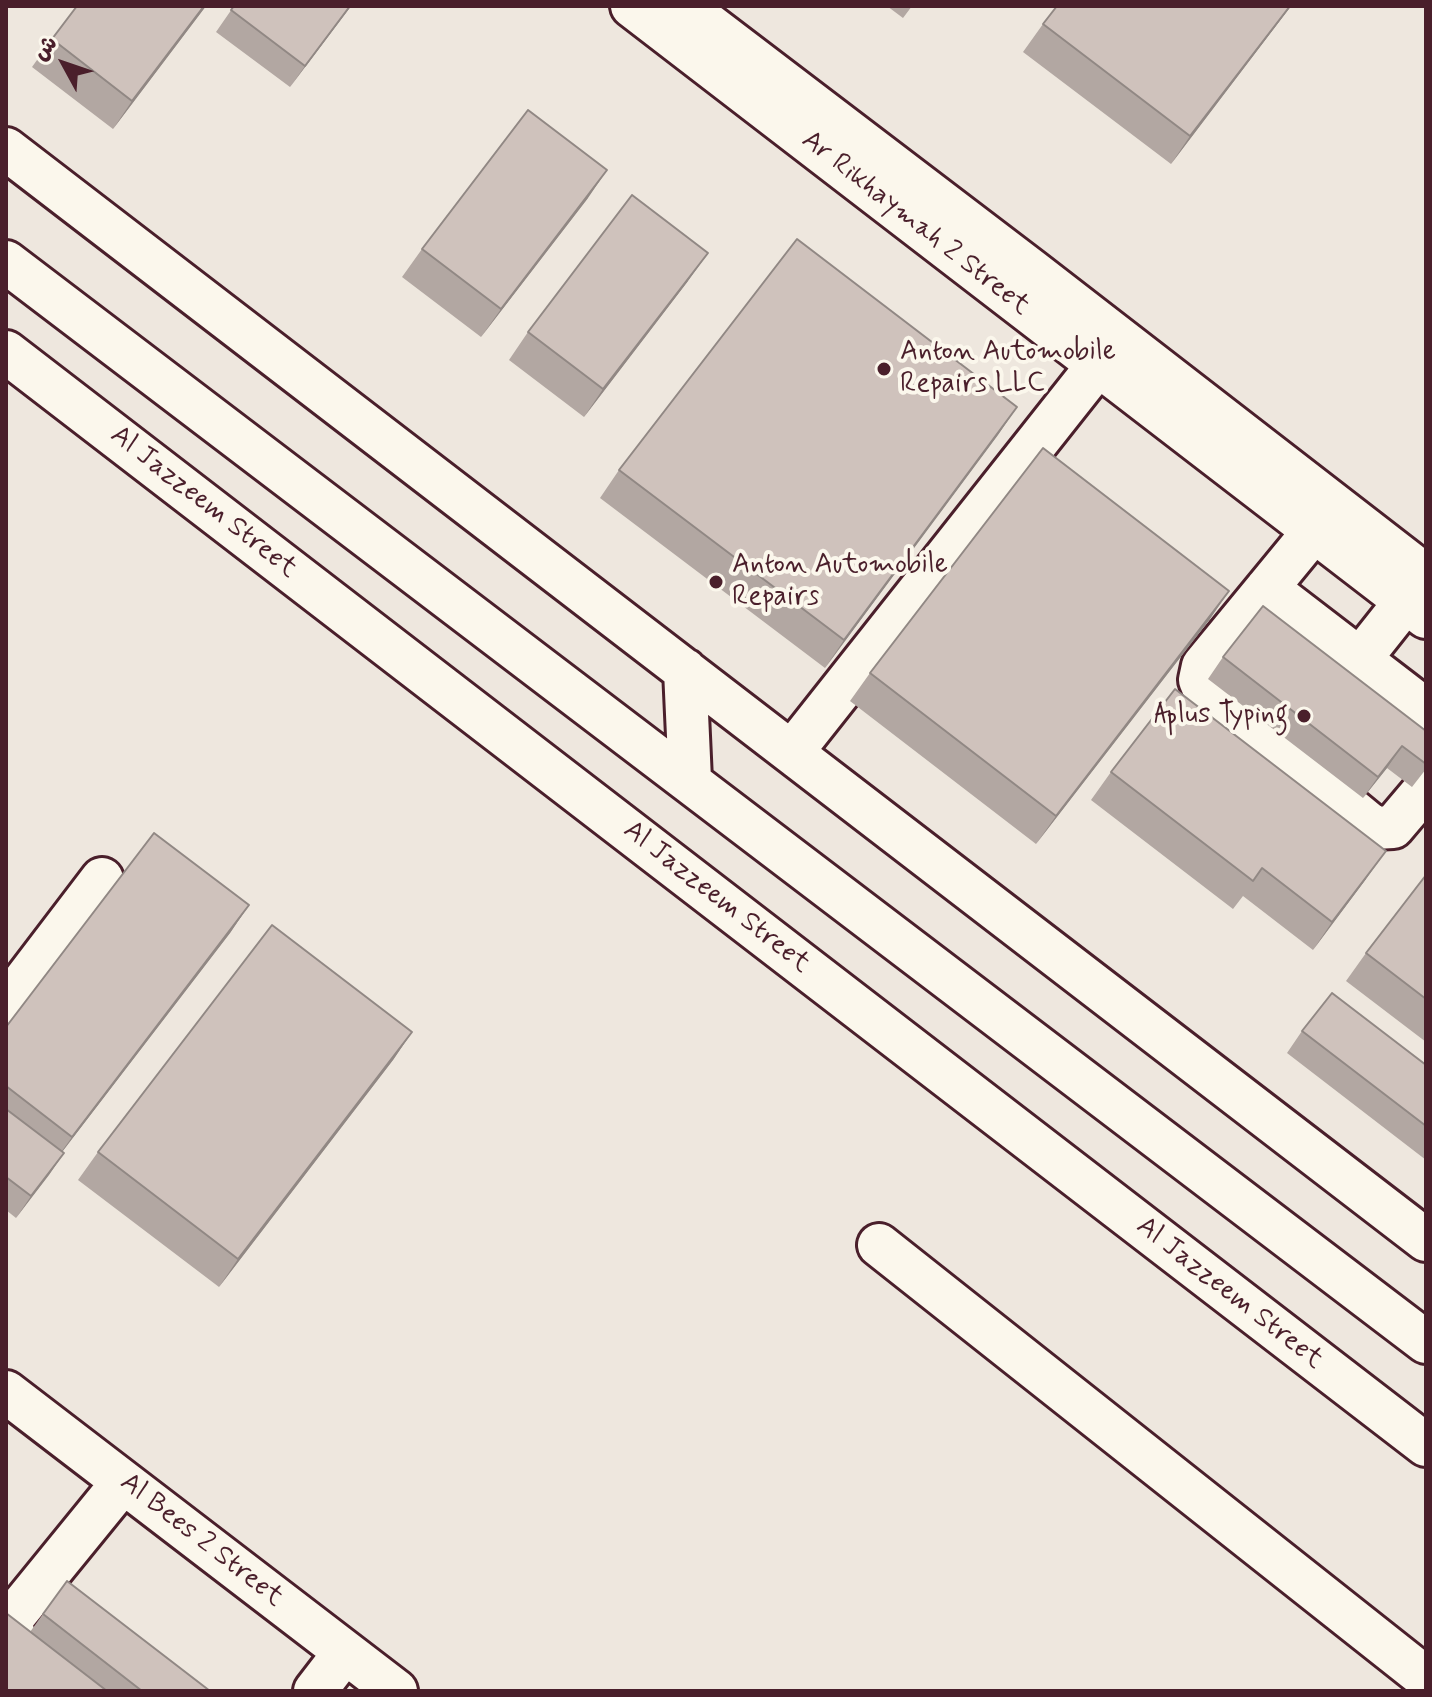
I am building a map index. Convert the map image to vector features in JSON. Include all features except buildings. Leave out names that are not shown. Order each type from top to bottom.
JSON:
[{"type":"street","name":"Ar Rikhaymah 2 Street","points":[[632,6],[1023,285],[1098,365],[1314,531],[1419,598]]},
{"type":"street","name":"Ar Rikhaymah 2 Street","points":[[684,6],[1023,285],[1419,598]]},
{"type":"street","points":[[6,149],[1426,1240]]},
{"type":"street","points":[[6,262],[1426,1342]]},
{"type":"street","name":"Al Jazzeem Street","points":[[6,352],[1426,1445]]},
{"type":"street","points":[[792,752],[1098,365]]},
{"type":"street","points":[[1314,531],[1203,666],[1200,680],[1203,687],[1374,828],[1393,827],[1426,788]]},
{"type":"street","points":[[1267,588],[1426,710]]},
{"type":"street","points":[[1360,659],[1419,598]]},
{"type":"street","points":[[685,670],[690,780]]},
{"type":"street","points":[[6,1005],[102,879]]},
{"type":"street","points":[[879,1245],[1426,1678]]},
{"type":"street","name":"Al Bees 2 Street","points":[[6,1392],[396,1691]]},
{"type":"street","points":[[78,1691],[16,1642],[11,1625],[17,1609],[123,1482]]},
{"type":"street","points":[[43,1578],[80,1606]]},
{"type":"street","points":[[315,1691],[345,1652]]},
{"type":"shaded area","points":[[6,6],[1426,6],[1426,1691],[6,1691]]},
{"type":"place","name":"Anton Automobile Repairs LLC","points":[[884,369]]},
{"type":"place","name":"Anton Automobile Repairs","points":[[716,582]]},
{"type":"place","name":"Aplus Typing","points":[[1304,716]]}]
